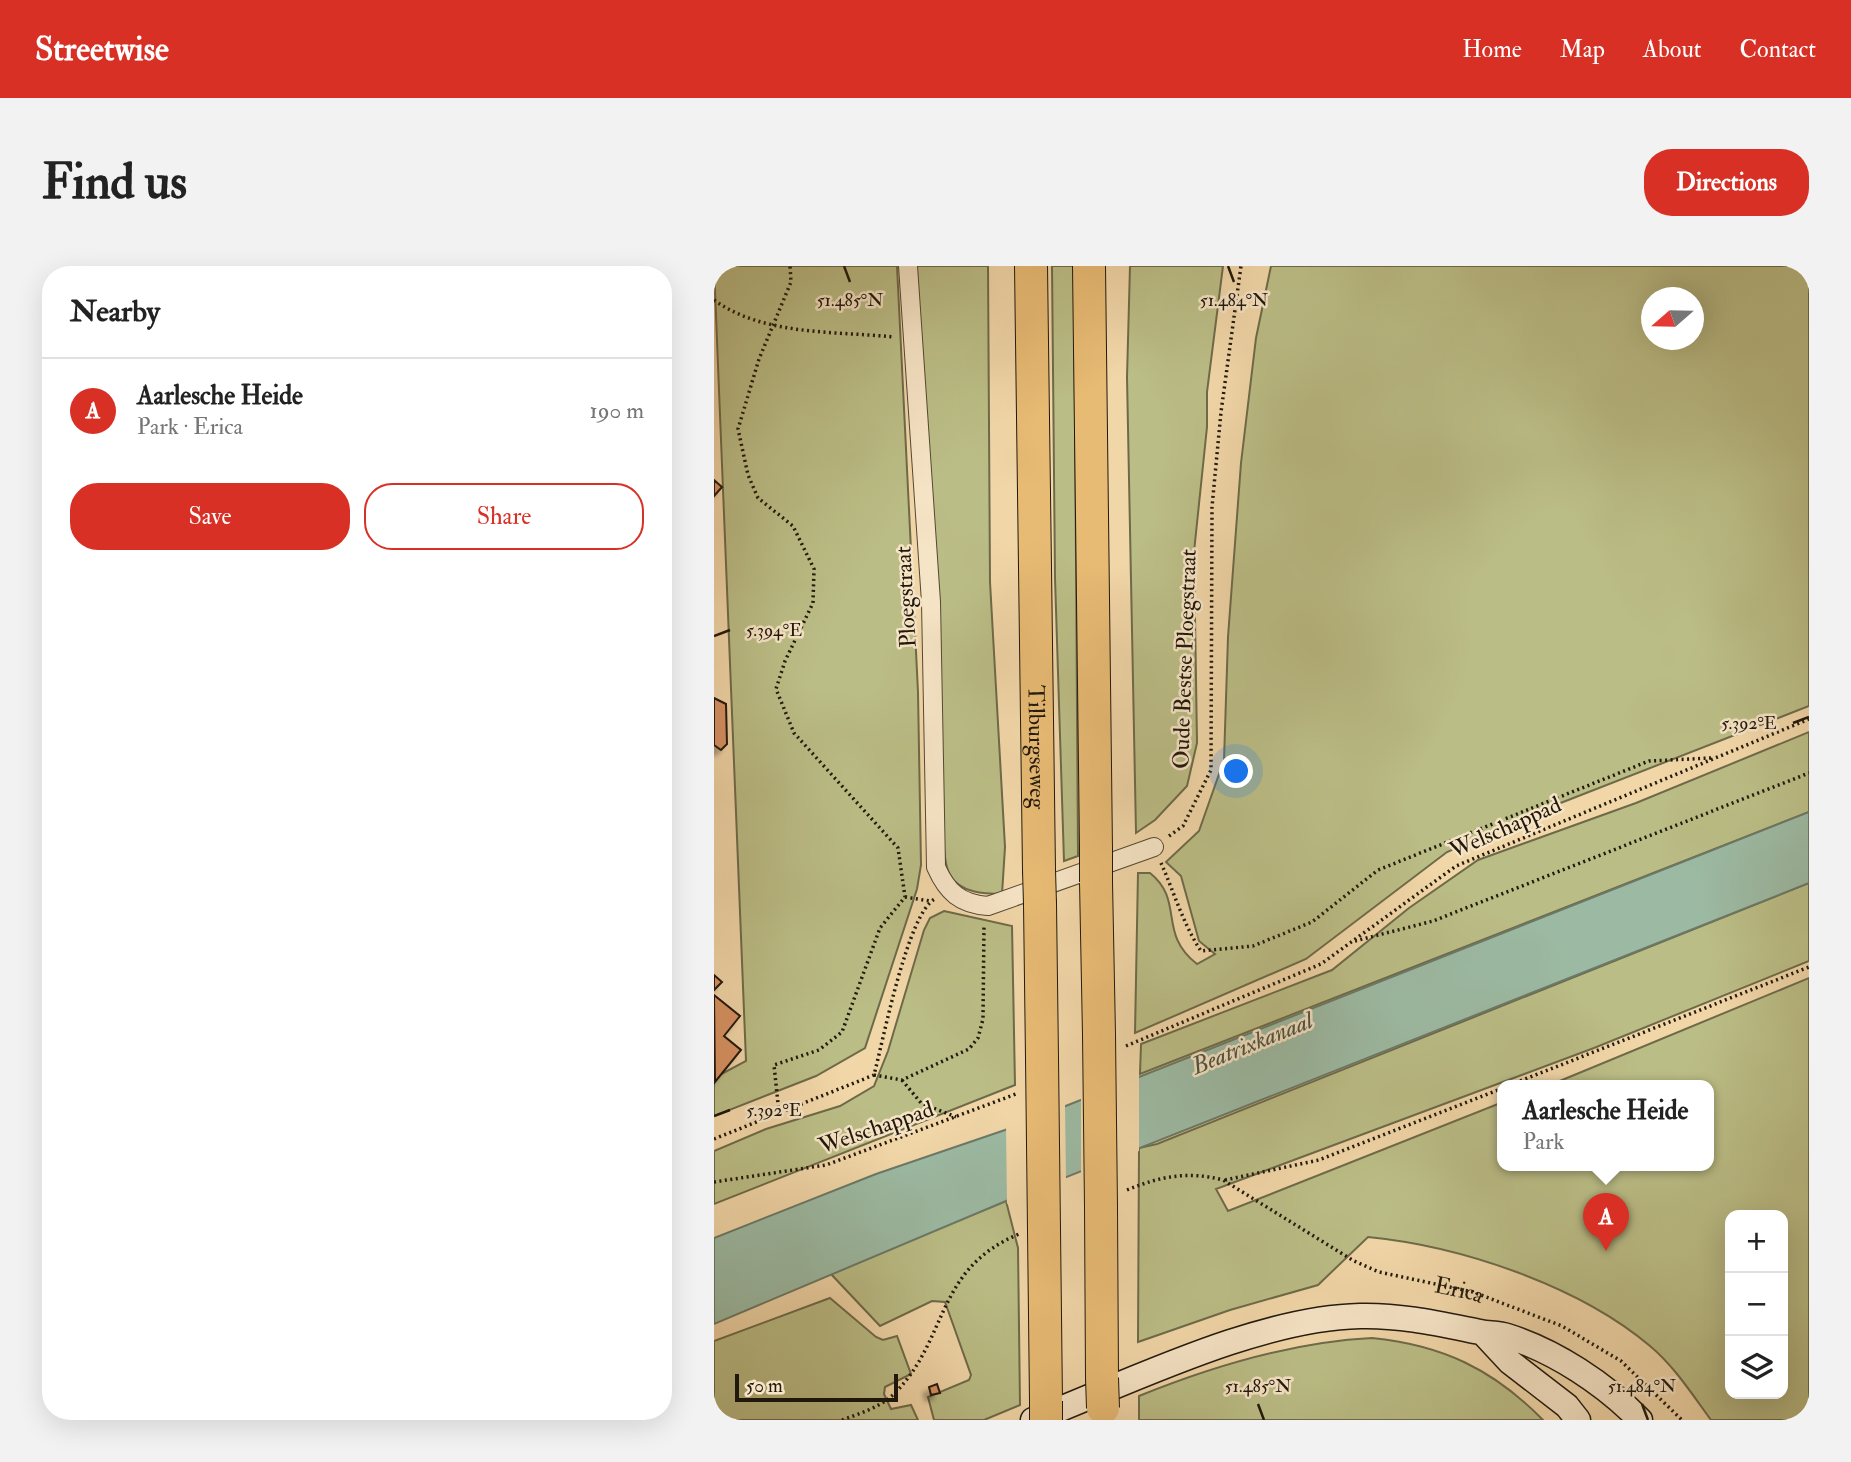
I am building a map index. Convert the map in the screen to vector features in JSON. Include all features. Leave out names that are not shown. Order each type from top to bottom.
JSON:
[{"type":"highway","name":"Tilburgseweg","points":[[1031,266],[1044,1237],[1042,1413]]},
{"type":"highway","points":[[1089,266],[1103,1402]]},
{"type":"main road","name":"Erica","points":[[1042,1413],[1228,1344],[1297,1325],[1358,1316],[1411,1318],[1504,1335],[1555,1358],[1596,1382],[1640,1420]]},
{"type":"main road","name":"Erica","points":[[1483,1333],[1510,1362],[1567,1406],[1578,1420]]},
{"type":"street","name":"Ploegstraat","points":[[908,266],[931,602],[936,867],[950,892]]},
{"type":"street","points":[[950,892],[980,910],[1154,847]]},
{"type":"path","points":[[779,1113],[774,1065],[819,1050],[842,1032],[880,929],[905,897],[898,848],[794,733],[776,689],[785,661],[813,603],[814,569],[793,526],[758,498],[748,475],[738,429],[791,282],[790,266]]},
{"type":"path","name":"Oude Bestse Ploegstraat","points":[[1154,847],[1183,826],[1211,770],[1212,507],[1222,400],[1241,266]]},
{"type":"path","points":[[714,300],[732,313],[773,326],[914,338]]},
{"type":"path","name":"Welschappad","points":[[1156,1033],[1321,964],[1455,866],[1809,719]]},
{"type":"path","points":[[1154,847],[1183,912],[1187,930],[1201,951],[1253,946],[1312,922],[1378,870],[1649,761],[1711,758]]},
{"type":"path","points":[[1352,942],[1433,921],[1809,772]]},
{"type":"path","points":[[874,1075],[913,926],[930,901],[950,892]]},
{"type":"path","points":[[905,897],[930,901]]},
{"type":"path","points":[[714,1139],[874,1075],[902,1080],[969,1049],[978,1038],[983,1019],[980,910]]},
{"type":"path","points":[[1523,1080],[1809,967]]},
{"type":"path","points":[[902,1080],[921,1104],[958,1118]]},
{"type":"path","name":"Erica","points":[[1497,1090],[1319,1160],[1223,1180],[1354,1261],[1379,1272],[1473,1292],[1562,1326],[1621,1361],[1682,1420]]},
{"type":"path","name":"Welschappad","points":[[714,1182],[826,1165],[1005,1099]]},
{"type":"green space","points":[[714,266],[897,266],[918,692],[921,865],[917,889],[865,1048],[816,1076],[714,1116],[714,1078],[746,1061]]},
{"type":"green space","points":[[914,266],[988,266],[990,582],[1005,847],[1002,894],[981,893],[960,886],[950,875],[944,852],[939,693]]},
{"type":"green space","points":[[1052,266],[1074,266],[1078,856],[1064,861],[1055,578]]},
{"type":"green space","points":[[1130,266],[1223,266],[1207,392],[1207,427],[1194,552],[1197,743],[1187,786],[1155,820],[1136,833],[1127,377]]},
{"type":"green space","points":[[1271,266],[1809,266],[1809,706],[1558,804],[1447,852],[1306,959],[1135,1033],[1138,873],[1150,873],[1160,884],[1170,906],[1178,941],[1185,952],[1197,964],[1215,954],[1199,941],[1181,876],[1166,862],[1199,831],[1224,760],[1228,637],[1241,463],[1256,338]]},
{"type":"green space","points":[[1809,732],[1809,812],[1140,1074],[1141,1044],[1332,970],[1409,908],[1478,860],[1636,803]]},
{"type":"green space","points":[[1809,883],[1809,961],[1594,1048],[1508,1080],[1497,1080],[1497,1084],[1216,1189],[1228,1211],[1497,1104],[1497,1171],[1714,1171],[1714,1080],[1562,1080],[1809,978],[1809,1420],[1711,1420],[1659,1354],[1621,1324],[1588,1304],[1517,1272],[1479,1259],[1441,1249],[1368,1237],[1318,1285],[1230,1310],[1138,1342],[1139,1148],[1157,1144]]},
{"type":"green space","points":[[944,911],[1012,926],[1015,1085],[714,1204],[714,1151],[766,1129],[840,1106],[874,1086],[888,1051],[924,930],[930,918]]},
{"type":"green space","points":[[1006,1201],[1018,1248],[1020,1405],[984,1420],[934,1420],[928,1397],[969,1380],[971,1375],[945,1302],[932,1301],[880,1326],[830,1273]]},
{"type":"green space","points":[[830,1298],[876,1337],[883,1340],[897,1336],[911,1374],[885,1387],[884,1394],[891,1409],[911,1405],[918,1420],[732,1420],[714,1415],[714,1341]]},
{"type":"green space","points":[[1372,1338],[1421,1347],[1465,1362],[1505,1387],[1543,1420],[1139,1420],[1139,1396],[1195,1375],[1283,1350]]},
{"type":"water","name":"Beatrixkanaal","points":[[1809,812],[1809,883],[1006,1201],[714,1324],[714,1238],[876,1174],[1005,1130]]},
{"type":"pier","points":[[1139,1074],[1139,1151],[1081,1174],[1081,1097]]},
{"type":"pier","points":[[1065,1103],[1066,1180],[1007,1204],[1006,1126]]},
{"type":"building","points":[[714,480],[722,487],[714,496]]},
{"type":"building","points":[[714,698],[726,704],[727,744],[721,750],[714,745]]},
{"type":"building","points":[[714,975],[722,982],[714,990]]},
{"type":"building","points":[[714,995],[740,1016],[724,1036],[741,1050],[715,1082]]},
{"type":"building","points":[[937,1384],[940,1393],[931,1395],[929,1387]]},
{"type":"place","name":"Aarlesche Heide","points":[[1606,1251]]}]
